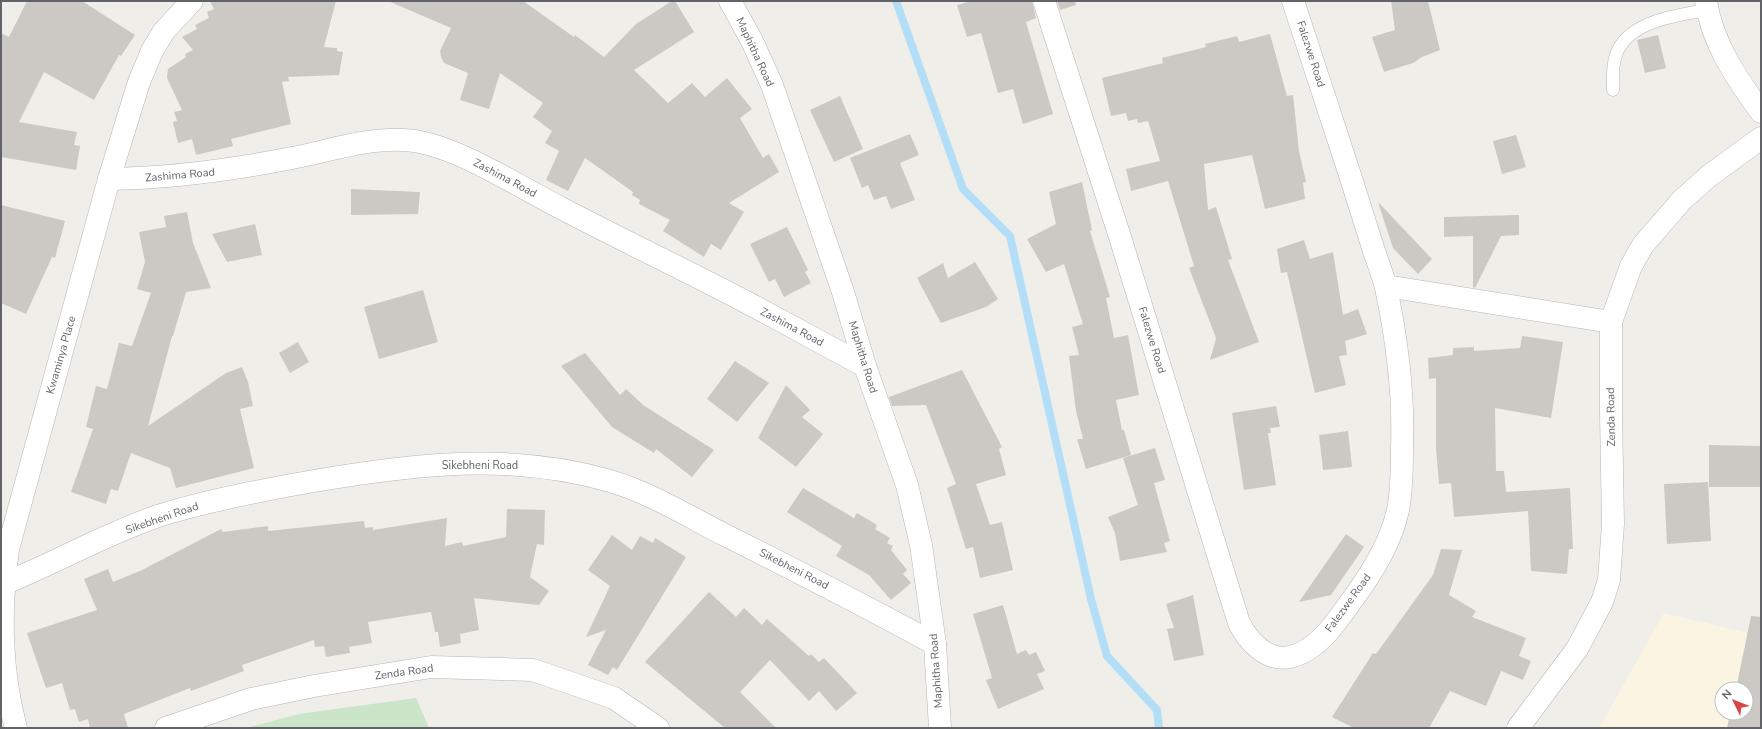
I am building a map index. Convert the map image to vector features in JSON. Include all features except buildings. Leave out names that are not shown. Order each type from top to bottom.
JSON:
[{"type":"street","name":"Kwaminya Place","points":[[16,728],[2,660],[3,584],[8,549],[26,479],[138,82],[152,51],[164,31],[192,1]]},
{"type":"street","name":"Maphitha Road","points":[[730,1],[752,41],[772,85],[844,292],[865,366],[907,485],[922,545],[935,644],[940,728]]},
{"type":"street","name":"Falezwe Road","points":[[1044,1],[1120,237],[1239,623],[1245,635],[1254,645],[1265,653],[1278,658],[1289,657],[1302,653],[1326,633],[1362,586],[1380,558],[1390,534],[1398,510],[1402,478],[1403,429],[1400,369],[1386,286],[1293,1]]},
{"type":"street","points":[[1707,6],[1719,45],[1737,79],[1761,112]]},
{"type":"street","name":"Zenda Road","points":[[1518,728],[1577,648],[1602,602],[1609,580],[1613,524],[1611,322],[1631,266],[1643,245],[1660,223],[1682,200],[1709,176],[1761,138]]},
{"type":"street","name":"Zashima Road","points":[[110,179],[158,178],[226,170],[293,158],[347,146],[382,141],[405,140],[436,146],[478,164],[560,208],[748,303],[865,366]]},
{"type":"street","points":[[1386,286],[1611,322]]},
{"type":"street","name":"Sikebheni Road","points":[[3,584],[46,567],[97,541],[158,517],[207,502],[276,487],[351,475],[442,464],[506,463],[556,468],[612,482],[653,498],[847,596],[935,644]]},
{"type":"street","name":"Zenda Road","points":[[166,728],[251,699],[314,686],[431,667],[532,670],[614,698],[658,728]]},
{"type":"lane","points":[[1613,90],[1614,61],[1619,50],[1627,39],[1649,24],[1664,18],[1707,6]]},
{"type":"shaded area","points":[[1664,613],[1761,636],[1761,728],[1599,728]]},
{"type":"green space","points":[[416,698],[429,728],[246,728],[299,714]]},
{"type":"waterway","points":[[896,1],[963,189],[1010,236],[1091,599],[1107,656],[1157,710],[1159,728]]}]
